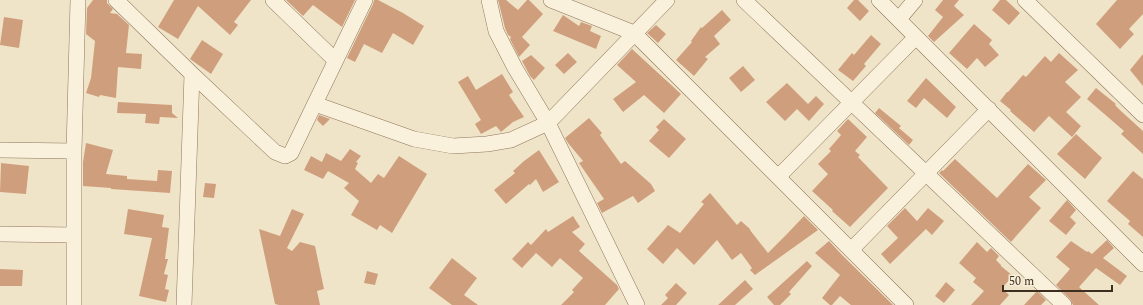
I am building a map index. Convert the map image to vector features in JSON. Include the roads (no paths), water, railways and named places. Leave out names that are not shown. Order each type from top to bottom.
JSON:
[{"type":"street","points":[[74,305],[74,151],[78,0]]},
{"type":"street","points":[[116,0],[275,152],[285,156],[291,153],[365,0]]},
{"type":"street","points":[[489,0],[496,31],[548,123],[638,305]]},
{"type":"street","points":[[551,0],[634,33],[906,305]]},
{"type":"street","points":[[315,104],[414,139],[453,146],[487,144],[511,140],[548,123],[667,0]]},
{"type":"street","points":[[744,0],[1064,305]]},
{"type":"street","points":[[879,0],[1143,264]]},
{"type":"street","points":[[899,19],[915,0]]},
{"type":"street","points":[[1025,0],[1143,115]]},
{"type":"street","points":[[276,1],[336,60]]},
{"type":"street","points":[[778,177],[916,37]]},
{"type":"street","points":[[184,305],[192,74]]},
{"type":"street","points":[[851,250],[988,109]]},
{"type":"street","points":[[0,150],[74,151]]},
{"type":"street","points":[[0,234],[74,235]]}]
